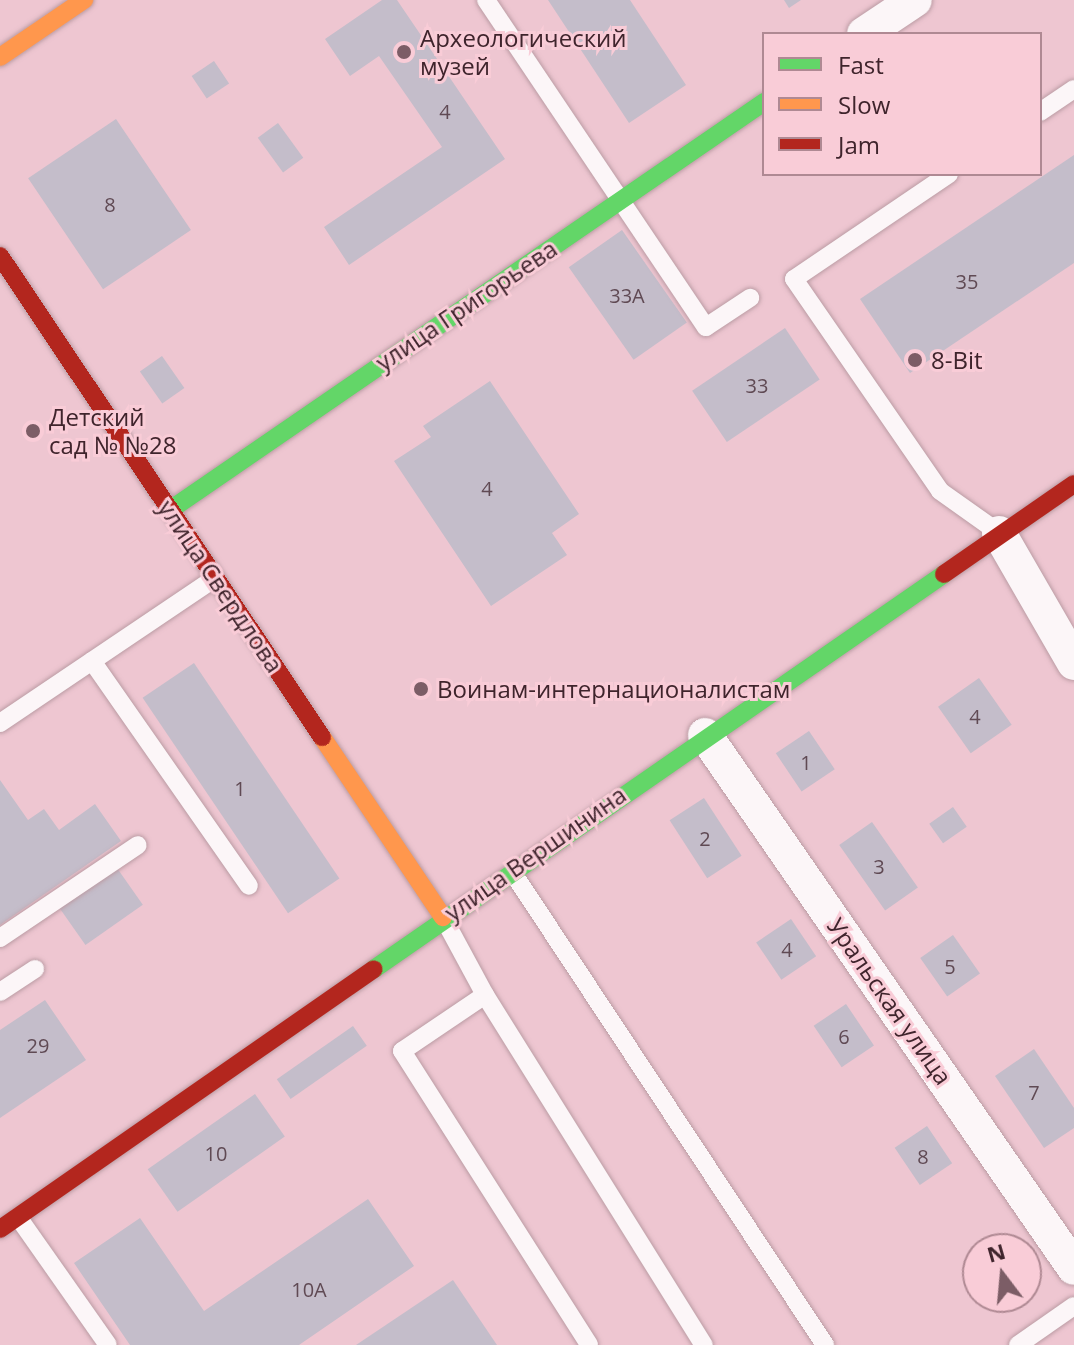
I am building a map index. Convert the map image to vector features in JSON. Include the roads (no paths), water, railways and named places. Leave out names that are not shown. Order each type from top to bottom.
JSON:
[{"type":"street","points":[[0,57],[84,0]]},
{"type":"street","points":[[867,32],[915,0]]},
{"type":"street","name":"улица Григорьева","points":[[170,510],[762,103]]},
{"type":"street","name":"улица Свердлова","points":[[0,256],[443,917]]},
{"type":"street","name":"улица Вершинина","points":[[0,1229],[705,735],[1074,484]]},
{"type":"street","points":[[999,533],[1074,663]]},
{"type":"street","name":"Уральская улица","points":[[705,735],[1074,1268]]},
{"type":"lane","points":[[486,0],[706,327],[750,298]]},
{"type":"lane","points":[[1042,111],[1074,89]]},
{"type":"lane","points":[[946,176],[794,279],[940,491],[999,533]]},
{"type":"lane","points":[[0,723],[215,578]]},
{"type":"lane","points":[[92,661],[249,886]]},
{"type":"lane","points":[[0,938],[138,845]]},
{"type":"lane","points":[[512,870],[825,1345]]},
{"type":"lane","points":[[443,917],[485,995],[704,1345]]},
{"type":"lane","points":[[0,992],[35,969]]},
{"type":"lane","points":[[485,995],[402,1051],[589,1345]]},
{"type":"lane","points":[[18,1217],[108,1345]]},
{"type":"lane","points":[[1018,1345],[1074,1306]]},
{"type":"place","name":"Археологический музей","points":[[404,52]]},
{"type":"place","name":"8-Bit","points":[[915,360]]},
{"type":"place","name":"Детский сад № №28","points":[[33,431]]},
{"type":"place","name":"Воинам-интернационалистам","points":[[421,689]]}]
